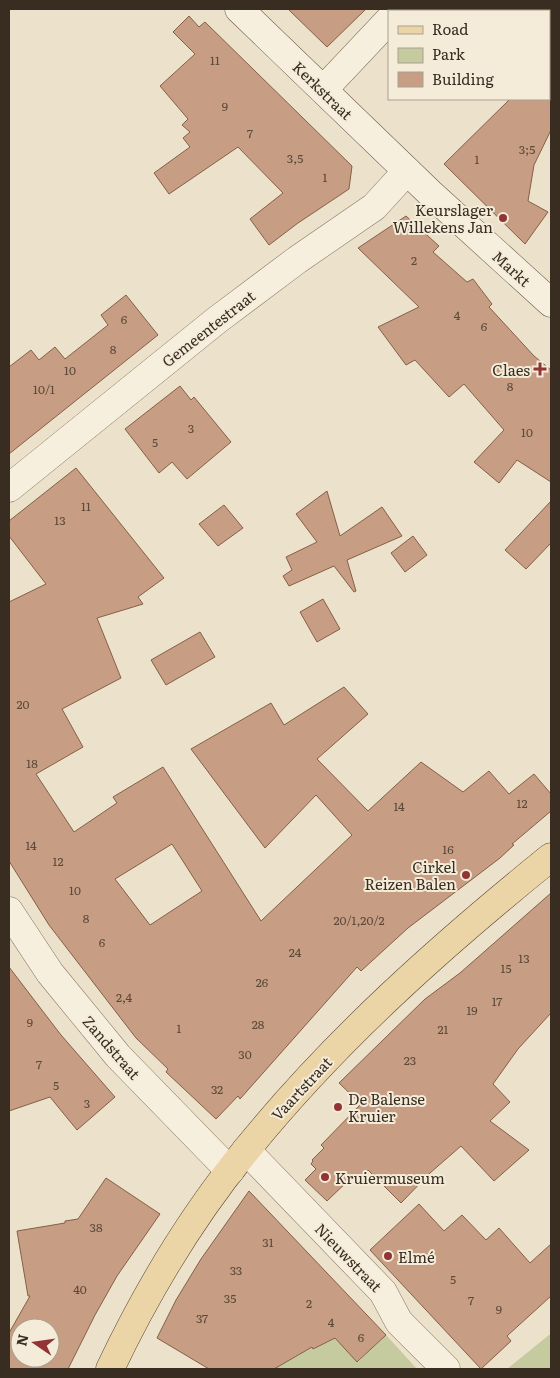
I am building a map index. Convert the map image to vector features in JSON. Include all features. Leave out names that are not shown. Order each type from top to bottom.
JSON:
[{"type":"main road","name":"Vaartstraat","points":[[110,1369],[156,1279],[194,1222],[238,1161],[295,1092],[389,996],[551,857]]},
{"type":"street","name":"Kerkstraat","points":[[239,9],[407,171]]},
{"type":"street","points":[[323,90],[388,21]]},
{"type":"street","name":"Markt","points":[[407,171],[551,303]]},
{"type":"street","name":"Gemeentestraat","points":[[9,488],[217,320],[297,260],[374,206],[407,171]]},
{"type":"street","name":"Zandstraat","points":[[9,911],[50,973],[118,1056],[238,1161]]},
{"type":"street","name":"Nieuwstraat","points":[[238,1161],[383,1292],[399,1322],[446,1369]]},
{"type":"green space","points":[[551,1334],[551,1369],[507,1369],[549,1335]]},
{"type":"green space","points":[[386,1335],[417,1369],[274,1369],[312,1347],[313,1349],[335,1338],[358,1362]]},
{"type":"building","points":[[288,9],[366,9],[327,47]]},
{"type":"building","points":[[189,16],[199,27],[205,22],[352,166],[349,189],[269,245],[250,219],[283,193],[238,147],[169,194],[154,173],[190,147],[183,138],[190,132],[182,125],[188,119],[160,86],[195,54],[173,32]]},
{"type":"building","points":[[551,99],[551,130],[534,165],[528,201],[548,212],[525,244],[444,164],[509,100]]},
{"type":"building","points":[[406,216],[439,246],[433,252],[467,282],[473,279],[492,304],[489,307],[534,356],[551,370],[551,482],[517,460],[499,483],[474,462],[504,430],[464,384],[449,397],[415,360],[406,365],[378,327],[419,307],[358,248]]},
{"type":"building","points":[[126,295],[158,335],[9,454],[9,367],[31,350],[39,360],[55,347],[65,359],[108,325],[101,315]]},
{"type":"building","points":[[180,386],[191,400],[194,397],[231,442],[187,479],[172,462],[159,473],[125,429]]},
{"type":"building","points":[[76,468],[164,578],[138,597],[143,604],[97,618],[121,678],[62,709],[83,747],[36,774],[74,832],[117,803],[113,797],[163,767],[261,921],[352,835],[316,795],[265,848],[191,749],[271,703],[284,725],[344,687],[368,714],[317,759],[368,811],[421,762],[463,792],[489,771],[509,794],[534,774],[551,794],[551,811],[512,844],[514,845],[500,858],[408,928],[361,971],[357,967],[240,1099],[238,1096],[216,1119],[166,1072],[168,1069],[136,1038],[49,925],[9,861],[9,602],[46,584],[9,536],[9,521]],"holes":[[[172,844],[202,891],[150,925],[115,879]]]},
{"type":"building","points":[[327,491],[340,536],[382,507],[402,536],[347,560],[356,591],[354,592],[334,566],[289,586],[283,576],[292,570],[286,557],[317,542],[296,514]]},
{"type":"building","points":[[551,501],[551,543],[526,569],[505,550]]},
{"type":"building","points":[[224,505],[243,528],[218,546],[199,524]]},
{"type":"building","points":[[413,536],[427,555],[405,572],[391,553]]},
{"type":"building","points":[[323,599],[340,629],[317,642],[300,612]]},
{"type":"building","points":[[200,632],[215,657],[166,685],[151,660]]},
{"type":"building","points":[[551,893],[551,1013],[518,1049],[493,1084],[510,1102],[490,1121],[529,1150],[494,1181],[461,1146],[430,1173],[401,1203],[368,1170],[357,1181],[353,1176],[327,1201],[305,1180],[316,1169],[311,1164],[312,1160],[324,1148],[321,1145],[361,1104],[339,1083],[425,999],[460,973]]},
{"type":"building","points":[[9,967],[61,1035],[115,1097],[77,1130],[50,1097],[9,1111]]},
{"type":"building","points":[[106,1178],[160,1214],[117,1276],[68,1369],[9,1369],[10,1331],[10,1368],[60,1368],[60,1318],[18,1318],[30,1296],[28,1296],[17,1231],[65,1223],[65,1221],[78,1219]]},
{"type":"building","points":[[249,1191],[386,1335],[357,1362],[335,1338],[313,1349],[312,1347],[274,1369],[209,1369],[157,1338],[176,1300],[201,1259]]},
{"type":"building","points":[[419,1204],[444,1231],[462,1215],[486,1240],[499,1228],[530,1263],[551,1244],[551,1296],[507,1336],[511,1341],[481,1369],[370,1250]]},
{"type":"place","name":"Keurslager Willekens Jan","points":[[503,218]]},
{"type":"place","name":"Claes","points":[[540,369]]},
{"type":"place","name":"Cirkel Reizen Balen","points":[[466,875]]},
{"type":"place","name":"De Balense Kruier","points":[[338,1107]]},
{"type":"place","name":"Kruiermuseum","points":[[325,1177]]},
{"type":"place","name":"Elmé","points":[[388,1256]]}]
